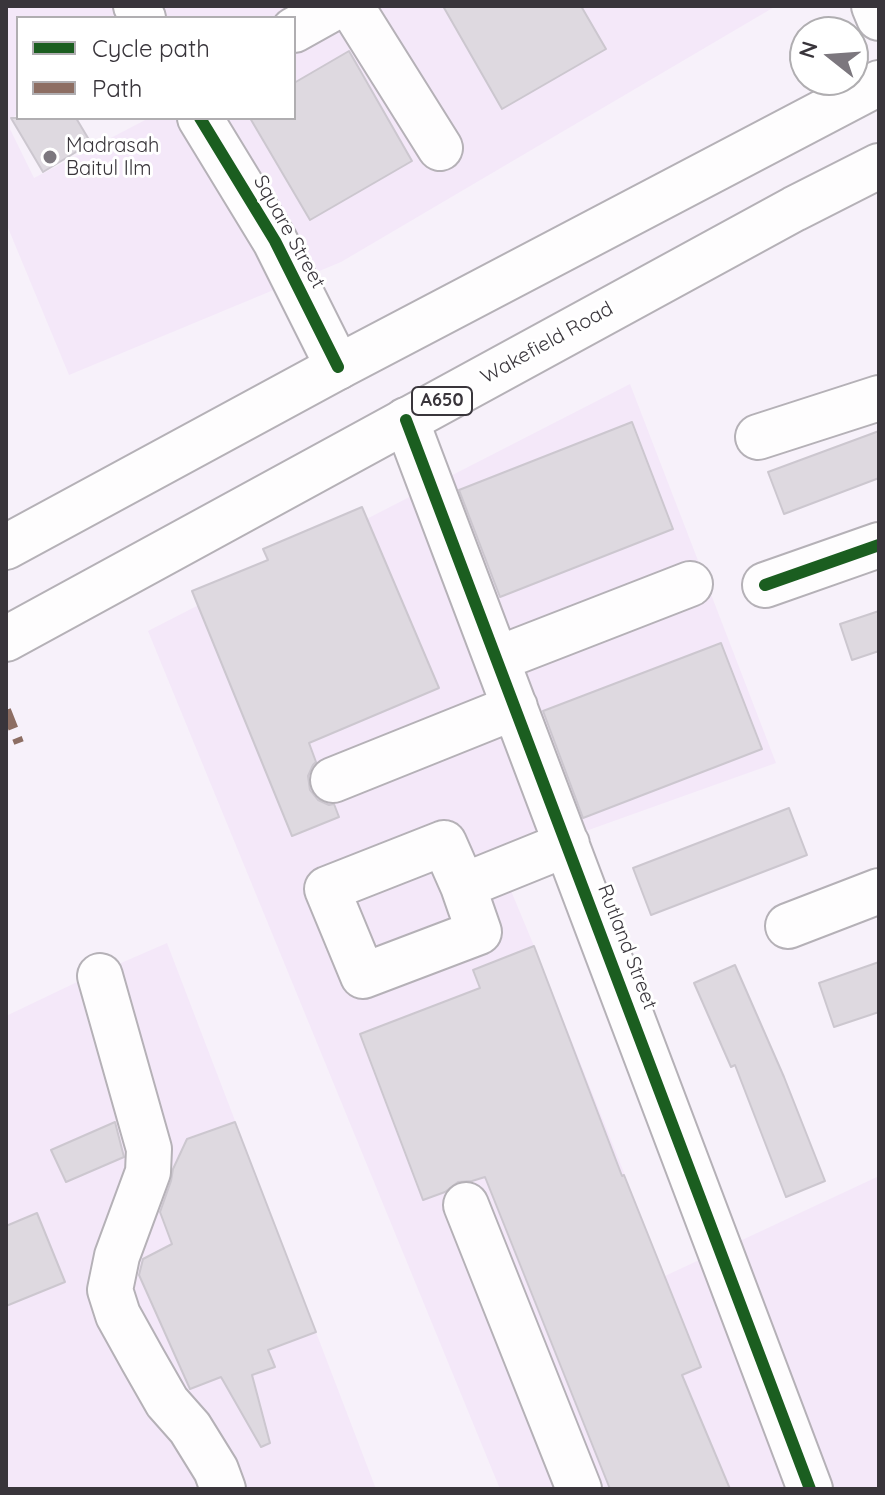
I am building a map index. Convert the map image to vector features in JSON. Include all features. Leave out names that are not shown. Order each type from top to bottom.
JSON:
[{"type":"main road","points":[[296,29],[337,6]]},
{"type":"main road","points":[[351,6],[440,148]]},
{"type":"main road","points":[[874,6],[879,18]]},
{"type":"main road","points":[[6,547],[338,367],[879,83]]},
{"type":"main road","name":"Square Street","points":[[201,120],[275,241],[338,367]]},
{"type":"main road","name":"Wakefield Road","points":[[6,639],[794,209],[879,166]]},
{"type":"main road","points":[[758,437],[879,398]]},
{"type":"main road","name":"Rutland Street","points":[[406,420],[810,1489]]},
{"type":"main road","points":[[765,585],[879,545]]},
{"type":"main road","points":[[497,659],[690,584]]},
{"type":"main road","points":[[333,780],[515,707]]},
{"type":"main road","points":[[463,886],[567,844]]},
{"type":"main road","points":[[788,926],[879,891]]},
{"type":"main road","points":[[100,976],[149,1149],[148,1172],[117,1256],[110,1290],[118,1315],[143,1360],[167,1402],[190,1428],[216,1470],[223,1489]]},
{"type":"main road","points":[[466,1205],[579,1489]]},
{"type":"shaded area","points":[[6,6],[119,6],[118,16],[16,16],[16,115],[10,120],[10,129],[34,178],[145,120],[296,120],[296,16],[126,16],[123,6],[776,6],[341,262],[69,375],[6,223]]},
{"type":"shaded area","points":[[630,384],[776,763],[499,862],[665,1276],[879,1176],[879,1489],[500,1489],[148,631]]},
{"type":"shaded area","points":[[167,943],[376,1489],[6,1489],[6,1016]]},
{"type":"building","points":[[443,6],[581,6],[606,49],[502,109]]},
{"type":"building","points":[[349,51],[412,161],[310,220],[251,120],[296,120],[296,82]]},
{"type":"building","name":"Madrasah Baitul Ilm","points":[[11,118],[77,120],[91,143],[43,172]]},
{"type":"building","points":[[632,422],[673,529],[500,597],[459,490]]},
{"type":"building","points":[[879,431],[879,478],[784,514],[768,472]]},
{"type":"building","points":[[362,507],[439,688],[309,743],[316,762],[308,776],[310,790],[318,800],[334,804],[339,817],[292,836],[192,591],[268,560],[263,549]]},
{"type":"building","points":[[879,611],[879,651],[852,660],[840,624]]},
{"type":"building","points":[[721,643],[762,749],[583,818],[543,711]]},
{"type":"building","points":[[789,808],[807,855],[651,915],[633,868]]},
{"type":"building","points":[[534,946],[622,1176],[701,1367],[682,1375],[730,1489],[610,1489],[485,1177],[458,1182],[445,1192],[423,1200],[360,1034],[480,988],[473,970]]},
{"type":"building","points":[[879,962],[879,1012],[834,1027],[819,983]]},
{"type":"building","points":[[735,965],[825,1181],[786,1197],[735,1065],[731,1067],[694,983]]},
{"type":"building","points":[[115,1122],[124,1157],[66,1182],[51,1150]]},
{"type":"building","points":[[235,1122],[316,1332],[268,1350],[275,1367],[252,1375],[270,1443],[261,1447],[221,1377],[190,1389],[139,1275],[143,1259],[172,1244],[160,1212],[173,1169],[187,1139]]},
{"type":"building","points":[[37,1213],[65,1282],[6,1306],[6,1226]]},
{"type":"marked path","points":[[6,710],[19,743]]},
{"type":"cycle path","points":[[201,120],[275,241],[338,367]]},
{"type":"cycle path","points":[[406,420],[810,1489]]},
{"type":"cycle path","points":[[765,585],[879,545]]},
{"type":"place","name":"Madrasah Baitul Ilm","points":[[50,157]]}]
